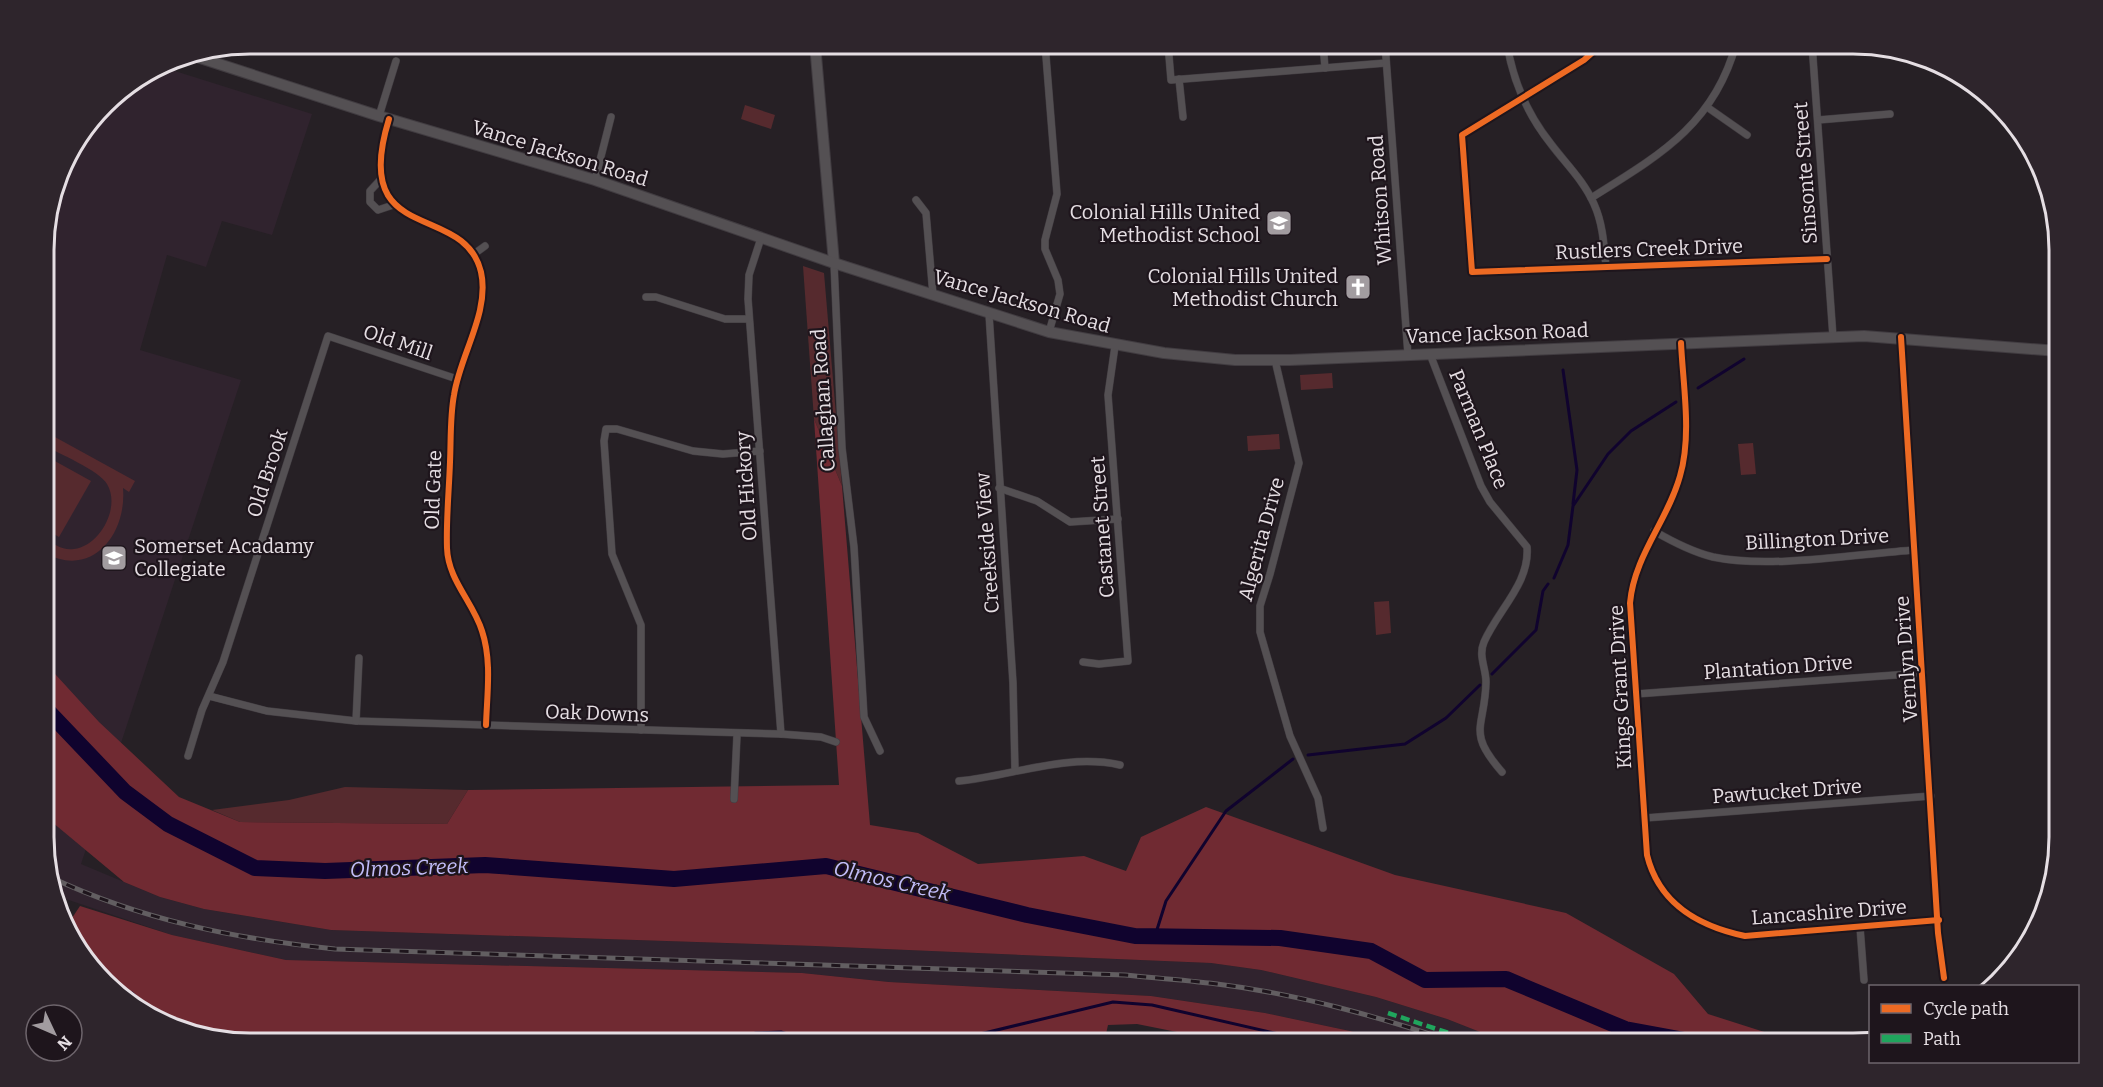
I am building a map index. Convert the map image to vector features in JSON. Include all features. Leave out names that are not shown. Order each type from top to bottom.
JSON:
[{"type":"main road","name":"Callaghan Road","points":[[816,54],[834,263]]},
{"type":"main road","name":"Vance Jackson Road","points":[[205,60],[384,118],[594,180],[989,314],[1049,332],[1115,346],[1234,360],[1833,337],[1901,337],[2049,350]]},
{"type":"street","points":[[1046,54],[1057,194],[1045,240],[1045,249],[1058,280],[1060,294],[1049,332]]},
{"type":"street","points":[[1169,54],[1171,80],[1386,63]]},
{"type":"street","points":[[1324,54],[1325,68]]},
{"type":"street","name":"Whitson Road","points":[[1386,54],[1408,355]]},
{"type":"street","points":[[1510,54],[1523,98],[1536,123],[1591,198],[1603,233],[1606,267]]},
{"type":"street","points":[[1523,98],[1591,54]]},
{"type":"street","points":[[1591,198],[1661,154],[1679,139],[1707,106],[1727,70],[1733,54]]},
{"type":"street","name":"Sinsonte Street","points":[[1813,54],[1833,337]]},
{"type":"street","points":[[396,61],[379,156],[382,178],[396,204],[408,216],[457,237],[474,254],[485,246]]},
{"type":"street","points":[[1179,79],[1183,117]]},
{"type":"street","name":"Rustlers Creek Drive","points":[[1523,98],[1462,135],[1472,272],[1827,259]]},
{"type":"street","points":[[1707,106],[1747,135]]},
{"type":"street","points":[[1818,120],[1890,114]]},
{"type":"street","points":[[594,180],[612,117]]},
{"type":"street","points":[[382,178],[370,191],[371,205],[383,210],[396,204]]},
{"type":"street","points":[[916,200],[926,213],[933,295]]},
{"type":"street","name":"Old Hickory","points":[[761,238],[749,275],[749,319],[781,734]]},
{"type":"street","name":"Old Gate","points":[[474,254],[481,273],[482,298],[453,396],[447,550],[455,580],[475,613],[486,642],[488,670],[486,725]]},
{"type":"street","name":"Callaghan Road","points":[[834,263],[842,447],[854,547],[864,717],[880,752]]},
{"type":"street","points":[[646,297],[656,297],[725,319],[749,319]]},
{"type":"street","name":"Creekside View","points":[[989,314],[1013,682],[1015,770]]},
{"type":"street","name":"Old Mill","points":[[328,336],[457,379]]},
{"type":"street","name":"Old Brook","points":[[188,756],[223,662],[328,336]]},
{"type":"street","name":"Vernlyn Drive","points":[[1901,337],[1944,978]]},
{"type":"street","name":"Kings Grant Drive","points":[[1681,343],[1683,463],[1676,487],[1637,570],[1631,592],[1636,694],[1649,863],[1662,892],[1680,908],[1722,930]]},
{"type":"street","name":"Castanet Street","points":[[1083,662],[1099,664],[1128,661],[1108,395],[1115,346]]},
{"type":"street","name":"Parman Place","points":[[1430,354],[1481,486],[1490,502],[1527,547],[1526,570],[1485,639],[1481,654],[1486,681],[1479,734],[1485,752],[1502,772]]},
{"type":"street","name":"Algerita Drive","points":[[1275,360],[1299,463],[1270,574],[1263,588],[1258,619],[1285,720],[1318,798],[1323,828]]},
{"type":"street","points":[[641,730],[641,625],[612,554],[604,441],[606,429],[617,429],[708,454],[760,451]]},
{"type":"street","points":[[999,488],[1037,501],[1070,522],[1118,519]]},
{"type":"street","name":"Billington Drive","points":[[1654,531],[1691,550],[1734,560],[1760,561],[1915,550]]},
{"type":"street","points":[[356,721],[359,658]]},
{"type":"street","name":"Plantation Drive","points":[[1636,694],[1923,673]]},
{"type":"street","name":"Oak Downs","points":[[209,696],[267,711],[356,721],[737,735],[781,734],[821,737],[836,742]]},
{"type":"street","points":[[734,799],[737,735]]},
{"type":"street","points":[[958,781],[1015,770],[1096,759],[1120,765]]},
{"type":"street","name":"Pawtucket Drive","points":[[1645,818],[1931,796]]},
{"type":"street","name":"Lancashire Drive","points":[[1722,930],[1752,936],[1939,920]]},
{"type":"street","name":"Lancashire Drive","points":[[1860,927],[1864,980]]},
{"type":"shaded area","name":"Somerset Acadamy Collegiate","points":[[172,70],[312,114],[272,235],[222,221],[206,267],[167,255],[140,350],[241,380],[81,864],[160,897],[204,909],[331,930],[815,946],[1211,963],[1261,970],[1376,997],[1447,1019],[1483,1033],[1356,1033],[1265,1013],[1151,996],[889,982],[802,973],[286,960],[172,935],[65,899],[56,863],[54,837],[54,237],[61,199],[69,175],[87,141],[111,111],[141,87]]},
{"type":"shaded area","points":[[745,105],[775,115],[771,129],[741,119]]},
{"type":"shaded area","points":[[803,266],[824,273],[842,486],[814,419]]},
{"type":"shaded area","points":[[1332,373],[1333,388],[1301,390],[1300,375]]},
{"type":"shaded area","points":[[814,419],[842,486],[870,825],[918,833],[978,864],[1084,856],[1126,871],[1141,837],[1206,807],[1395,875],[1566,913],[1674,974],[1708,1014],[1768,1033],[1483,1033],[1447,1019],[1376,997],[1261,970],[1211,963],[815,946],[331,930],[204,909],[160,897],[124,882],[54,824],[54,673],[99,722],[179,797],[240,822],[447,824],[468,790],[839,785]]},
{"type":"shaded area","points":[[1279,434],[1280,449],[1248,451],[1247,436]]},
{"type":"shaded area","points":[[54,436],[135,481],[129,492],[123,488],[123,505],[119,521],[112,536],[103,547],[91,556],[78,560],[62,560],[54,557],[54,544],[66,549],[83,546],[100,533],[110,514],[111,493],[107,484],[88,468],[54,450]]},
{"type":"shaded area","points":[[1753,443],[1756,474],[1741,475],[1738,444]]},
{"type":"shaded area","points":[[54,461],[91,481],[59,537],[54,534]]},
{"type":"shaded area","points":[[1389,601],[1391,633],[1376,635],[1374,602]]},
{"type":"shaded area","points":[[345,787],[468,790],[447,824],[240,822],[212,810],[289,800]]},
{"type":"shaded area","points":[[80,906],[172,935],[286,960],[802,973],[889,982],[1151,996],[1265,1013],[1356,1033],[1182,1033],[1137,1024],[1108,1025],[1106,1033],[250,1033],[224,1031],[187,1023],[141,1000],[103,966],[87,946],[72,918]]},
{"type":"waterway","points":[[1698,388],[1744,359]]},
{"type":"waterway","points":[[1563,370],[1577,470],[1573,504]]},
{"type":"waterway","points":[[1554,578],[1568,545],[1573,506],[1608,454],[1631,431],[1676,402]]},
{"type":"waterway","points":[[1492,674],[1536,630],[1543,591],[1548,584]]},
{"type":"waterway","points":[[1308,755],[1405,744],[1446,718],[1480,685]]},
{"type":"waterway","name":"Olmos Creek","points":[[54,717],[125,792],[168,824],[255,868],[325,871],[485,865],[674,879],[826,866],[1027,915],[1135,936],[1280,938],[1371,951],[1425,980],[1506,979],[1625,1029],[1647,1033]]},
{"type":"waterway","points":[[1155,936],[1166,901],[1226,811],[1293,759]]},
{"type":"waterway","points":[[984,1033],[1113,1002],[1152,1005],[1274,1033]]},
{"type":"waterway","points":[[756,1033],[784,1033]]},
{"type":"railway","points":[[60,881],[154,916],[225,933],[298,945],[335,949],[1125,975],[1248,988],[1308,1000],[1426,1033]]},
{"type":"marked path","points":[[1388,1013],[1449,1033]]},
{"type":"cycle path","points":[[1591,54],[1462,135],[1472,272],[1827,259]]},
{"type":"cycle path","points":[[389,119],[381,160],[384,187],[396,205],[414,217],[454,236],[471,250],[481,272],[483,287],[478,318],[457,380],[453,403],[447,548],[448,560],[456,581],[478,620],[485,642],[488,678],[486,725]]},
{"type":"cycle path","points":[[1901,337],[1938,933],[1944,978]]},
{"type":"cycle path","points":[[1681,343],[1686,410],[1684,460],[1675,492],[1644,554],[1630,603],[1647,855],[1653,872],[1671,900],[1683,910],[1712,926],[1745,936],[1939,920]]},
{"type":"place","name":"Colonial Hills United Methodist School","points":[[1279,223]]},
{"type":"place","name":"Colonial Hills United Methodist Church","points":[[1358,287]]},
{"type":"place","name":"Somerset Acadamy Collegiate","points":[[114,558]]}]
